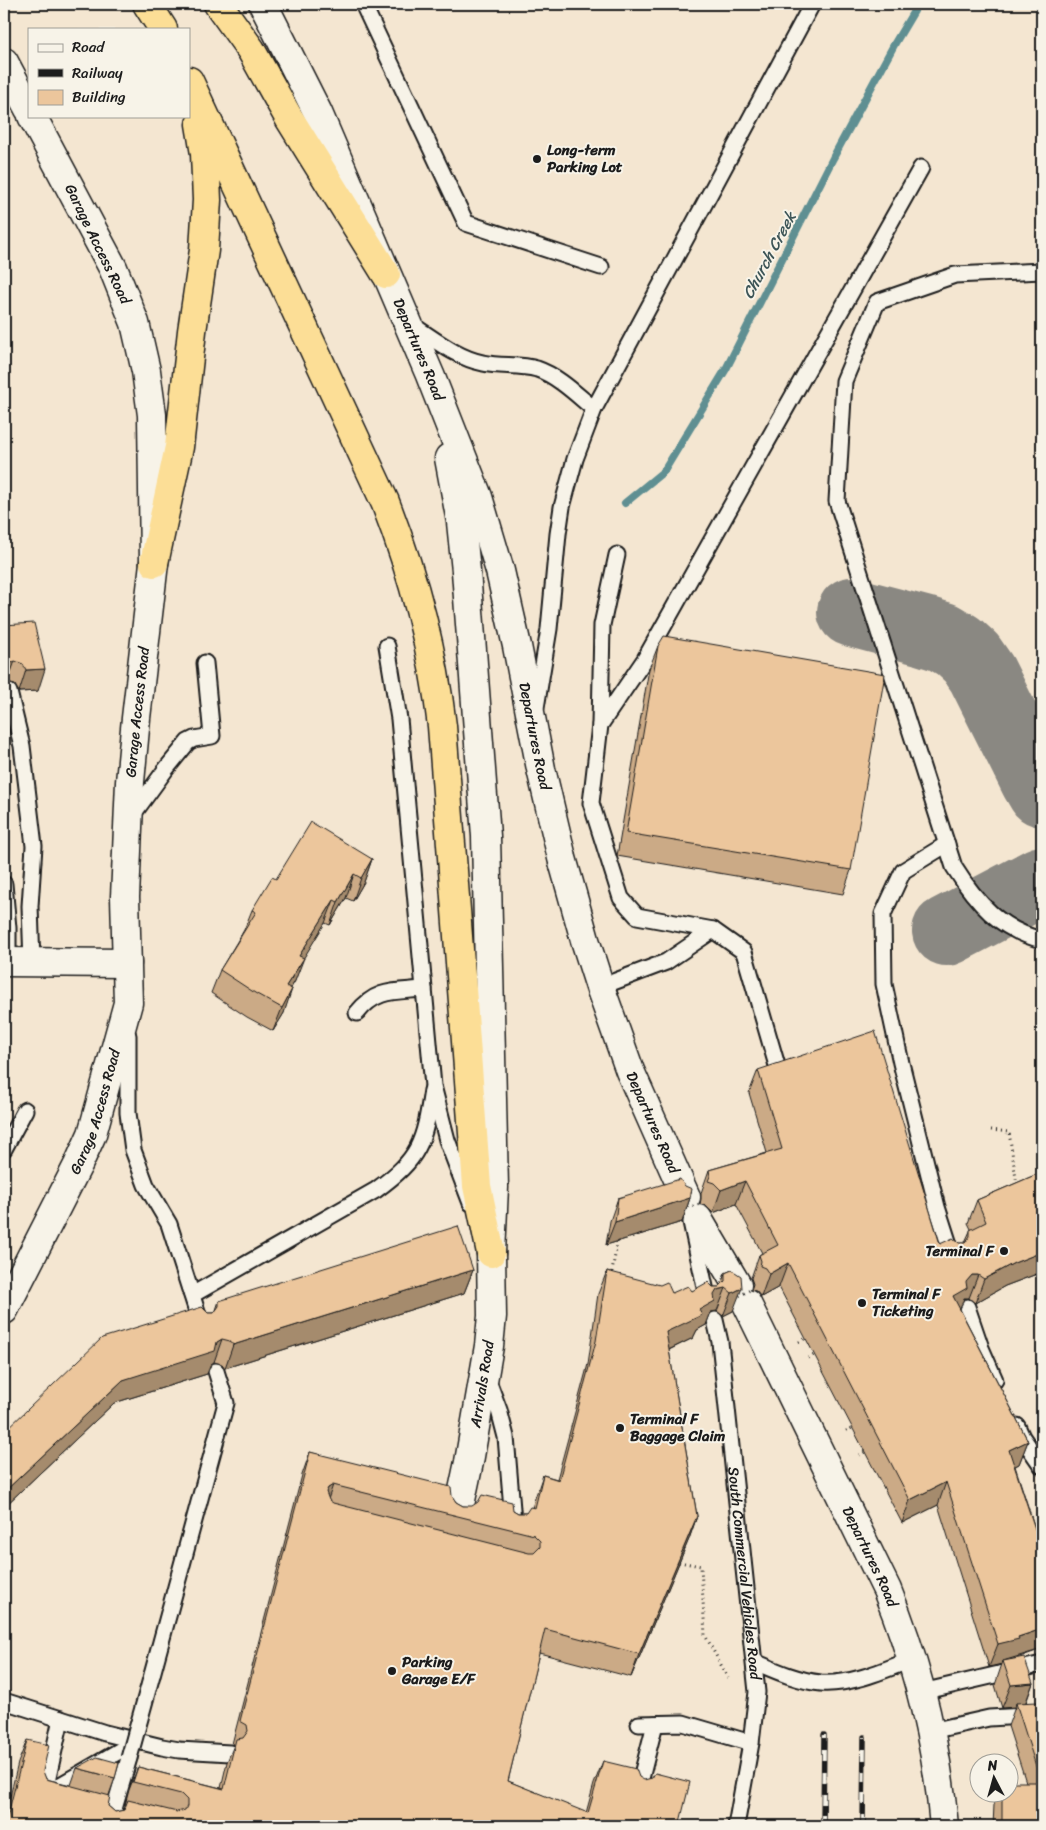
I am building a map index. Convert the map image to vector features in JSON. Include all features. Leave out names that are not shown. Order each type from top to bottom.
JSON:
[{"type":"highway","points":[[147,4],[162,28]]},
{"type":"highway","points":[[218,4],[251,50],[290,118],[386,274]]},
{"type":"highway","points":[[154,562],[179,447],[206,224],[205,154],[191,85]]},
{"type":"highway","points":[[191,85],[381,494],[407,562],[424,624],[435,677],[443,733],[477,1186],[491,1253]]},
{"type":"street","name":"Departures Road","points":[[263,4],[318,113],[430,375],[478,497],[489,531],[507,602],[540,769],[562,858],[600,987],[630,1071],[692,1210],[743,1294],[887,1590],[913,1659],[922,1692],[938,1764],[944,1826]]},
{"type":"street","points":[[4,62],[28,107]]},
{"type":"street","name":"Garage Access Road","points":[[4,1310],[74,1174],[92,1134],[128,1003],[125,898],[132,752],[154,562],[151,405],[135,323],[113,268],[33,118]]},
{"type":"street","name":"Arrivals Road","points":[[430,375],[448,448],[461,522],[466,571],[486,836],[491,1025],[494,1187],[491,1253],[492,1316],[486,1374],[470,1462],[458,1514]]},
{"type":"street","points":[[15,962],[127,963]]},
{"type":"lane","points":[[363,4],[466,223],[601,267]]},
{"type":"lane","points":[[533,726],[549,629],[562,507],[575,459],[594,409],[812,4]]},
{"type":"lane","points":[[600,725],[645,659],[921,168]]},
{"type":"lane","points":[[1042,271],[955,275],[877,302],[844,381],[837,501],[954,867],[968,890],[986,910],[1010,928],[1042,940]]},
{"type":"lane","points":[[406,321],[458,354],[470,359],[495,365],[522,366],[538,369],[550,375],[594,409]]},
{"type":"lane","points":[[617,556],[602,625],[600,725],[590,803],[621,898],[637,916],[713,930],[744,952],[778,1069]]},
{"type":"lane","points":[[387,646],[399,719],[433,1086],[454,1162],[491,1253]]},
{"type":"lane","points":[[128,820],[188,742],[212,736],[205,663]]},
{"type":"lane","points":[[9,692],[22,746],[34,846],[30,906],[15,962]]},
{"type":"lane","points":[[947,844],[904,871],[883,914],[884,984],[901,1063],[937,1207],[953,1257]]},
{"type":"lane","points":[[4,884],[8,928],[15,962]]},
{"type":"lane","points":[[600,987],[666,962],[713,930]]},
{"type":"lane","points":[[357,1013],[376,996],[390,992],[424,989]]},
{"type":"lane","points":[[128,1003],[128,1113],[130,1138],[146,1185],[169,1224],[202,1327]]},
{"type":"lane","points":[[192,1295],[376,1190],[398,1174],[412,1157],[422,1139],[433,1086]]},
{"type":"lane","points":[[4,1149],[25,1110]]},
{"type":"lane","points":[[692,1210],[708,1301]]},
{"type":"lane","points":[[967,1307],[981,1348],[1001,1392]]},
{"type":"lane","name":"South Commercial Vehicles Road","points":[[715,1320],[720,1342],[757,1692],[751,1742],[736,1826]]},
{"type":"lane","points":[[97,1808],[116,1818],[131,1750],[226,1403],[216,1371]]},
{"type":"lane","points":[[486,1374],[506,1437],[513,1528]]},
{"type":"lane","points":[[1010,1410],[1022,1437],[1042,1466]]},
{"type":"lane","points":[[755,1662],[795,1678],[820,1683],[832,1683],[877,1672],[913,1659]]},
{"type":"lane","points":[[922,1692],[1042,1664]]},
{"type":"lane","points":[[4,1701],[105,1733],[162,1747],[230,1753]]},
{"type":"lane","points":[[931,1731],[990,1718],[1042,1715]]},
{"type":"lane","points":[[44,1795],[62,1719]]},
{"type":"lane","points":[[639,1724],[683,1723],[751,1742]]},
{"type":"lane","points":[[637,1794],[655,1724]]},
{"type":"lane","points":[[44,1795],[131,1750]]},
{"type":"lane","points":[[44,1795],[62,1799]]},
{"type":"path","points":[[991,1130],[1009,1132],[1019,1192]]},
{"type":"path","points":[[611,1278],[619,1230]]},
{"type":"path","points":[[799,1342],[806,1338]]},
{"type":"path","points":[[808,1358],[814,1354]]},
{"type":"path","points":[[846,1431],[852,1428]]},
{"type":"path","points":[[859,1455],[865,1452]]},
{"type":"path","points":[[679,1562],[701,1566],[705,1635],[728,1678]]},
{"type":"shaded area","points":[[4,4],[1042,4],[1042,1826],[4,1826]]},
{"type":"building","points":[[34,623],[45,669],[26,670],[23,664],[15,661],[10,664],[8,671],[4,671],[4,625]]},
{"type":"building","points":[[664,636],[885,674],[851,870],[626,833],[658,646]]},
{"type":"building","points":[[311,822],[372,859],[361,878],[354,874],[338,902],[334,900],[299,956],[304,958],[286,986],[292,989],[282,1008],[220,970],[256,912],[252,910],[272,877],[276,879]]},
{"type":"building","name":"Terminal F Ticketing","points":[[875,1031],[940,1244],[953,1238],[959,1243],[965,1243],[970,1236],[970,1230],[986,1222],[977,1200],[1042,1172],[1042,1252],[1014,1263],[984,1279],[978,1275],[972,1275],[966,1282],[967,1288],[953,1296],[1028,1441],[1009,1450],[1042,1550],[1042,1629],[1018,1637],[1019,1639],[998,1644],[946,1482],[910,1500],[788,1263],[769,1274],[765,1268],[760,1266],[759,1255],[778,1245],[745,1181],[721,1190],[714,1183],[708,1181],[710,1176],[709,1170],[782,1149],[758,1070]]},
{"type":"building","points":[[680,1179],[685,1186],[692,1189],[690,1198],[615,1222],[618,1198]]},
{"type":"building","points":[[458,1226],[473,1270],[233,1345],[230,1341],[222,1339],[217,1342],[215,1351],[123,1380],[4,1492],[4,1432],[102,1338],[202,1307],[208,1313],[214,1313],[219,1306],[219,1301]]},
{"type":"building","name":"Parking Garage E/F","points":[[732,1270],[741,1276],[742,1288],[732,1293],[726,1288],[717,1290],[714,1295],[715,1301],[699,1310],[702,1315],[666,1332],[697,1516],[639,1654],[545,1629],[508,1781],[588,1813],[603,1761],[636,1769],[639,1777],[644,1780],[652,1778],[655,1773],[690,1782],[679,1826],[5,1826],[27,1740],[49,1745],[43,1771],[46,1779],[110,1796],[108,1806],[115,1812],[124,1810],[128,1800],[177,1812],[185,1810],[187,1800],[181,1794],[133,1782],[138,1767],[224,1789],[236,1739],[243,1738],[248,1731],[247,1725],[240,1721],[310,1452],[451,1487],[452,1496],[456,1502],[463,1506],[472,1506],[478,1502],[482,1495],[512,1502],[513,1510],[518,1513],[526,1513],[530,1507],[535,1508],[543,1475],[559,1480],[596,1341],[607,1271],[660,1285],[667,1282],[672,1293],[688,1286],[692,1291],[708,1282],[713,1287],[719,1287],[725,1281],[725,1273]],"holes":[[[333,1485],[534,1535],[540,1541],[540,1547],[534,1553],[529,1553],[333,1503],[329,1500],[326,1492]]]},
{"type":"building","points":[[1024,1657],[1033,1683],[1011,1685],[1003,1661]]},
{"type":"building","points":[[1038,1702],[1042,1715],[1042,1826],[1002,1826],[1002,1802],[1018,1802],[1018,1782],[1041,1782],[1016,1703]]},
{"type":"building","points":[[97,1757],[119,1763],[115,1778],[77,1768]]},
{"type":"waterway","name":"Church Creek","points":[[625,503],[664,471],[726,369],[833,158],[914,11],[916,4]]},
{"type":"taxiway","points":[[852,612],[943,637],[958,646],[971,658],[982,674],[1042,792]]},
{"type":"taxiway","points":[[947,931],[1042,881]]},
{"type":"railway","points":[[823,1826],[824,1735]]},
{"type":"railway","points":[[863,1826],[864,1737]]},
{"type":"place","name":"Long-term Parking Lot","points":[[537,159]]},
{"type":"place","name":"Terminal F","points":[[1004,1251]]},
{"type":"place","name":"Terminal F Ticketing","points":[[862,1303]]},
{"type":"place","name":"Terminal F Baggage Claim","points":[[620,1428]]},
{"type":"place","name":"Parking Garage E/F","points":[[392,1671]]}]
